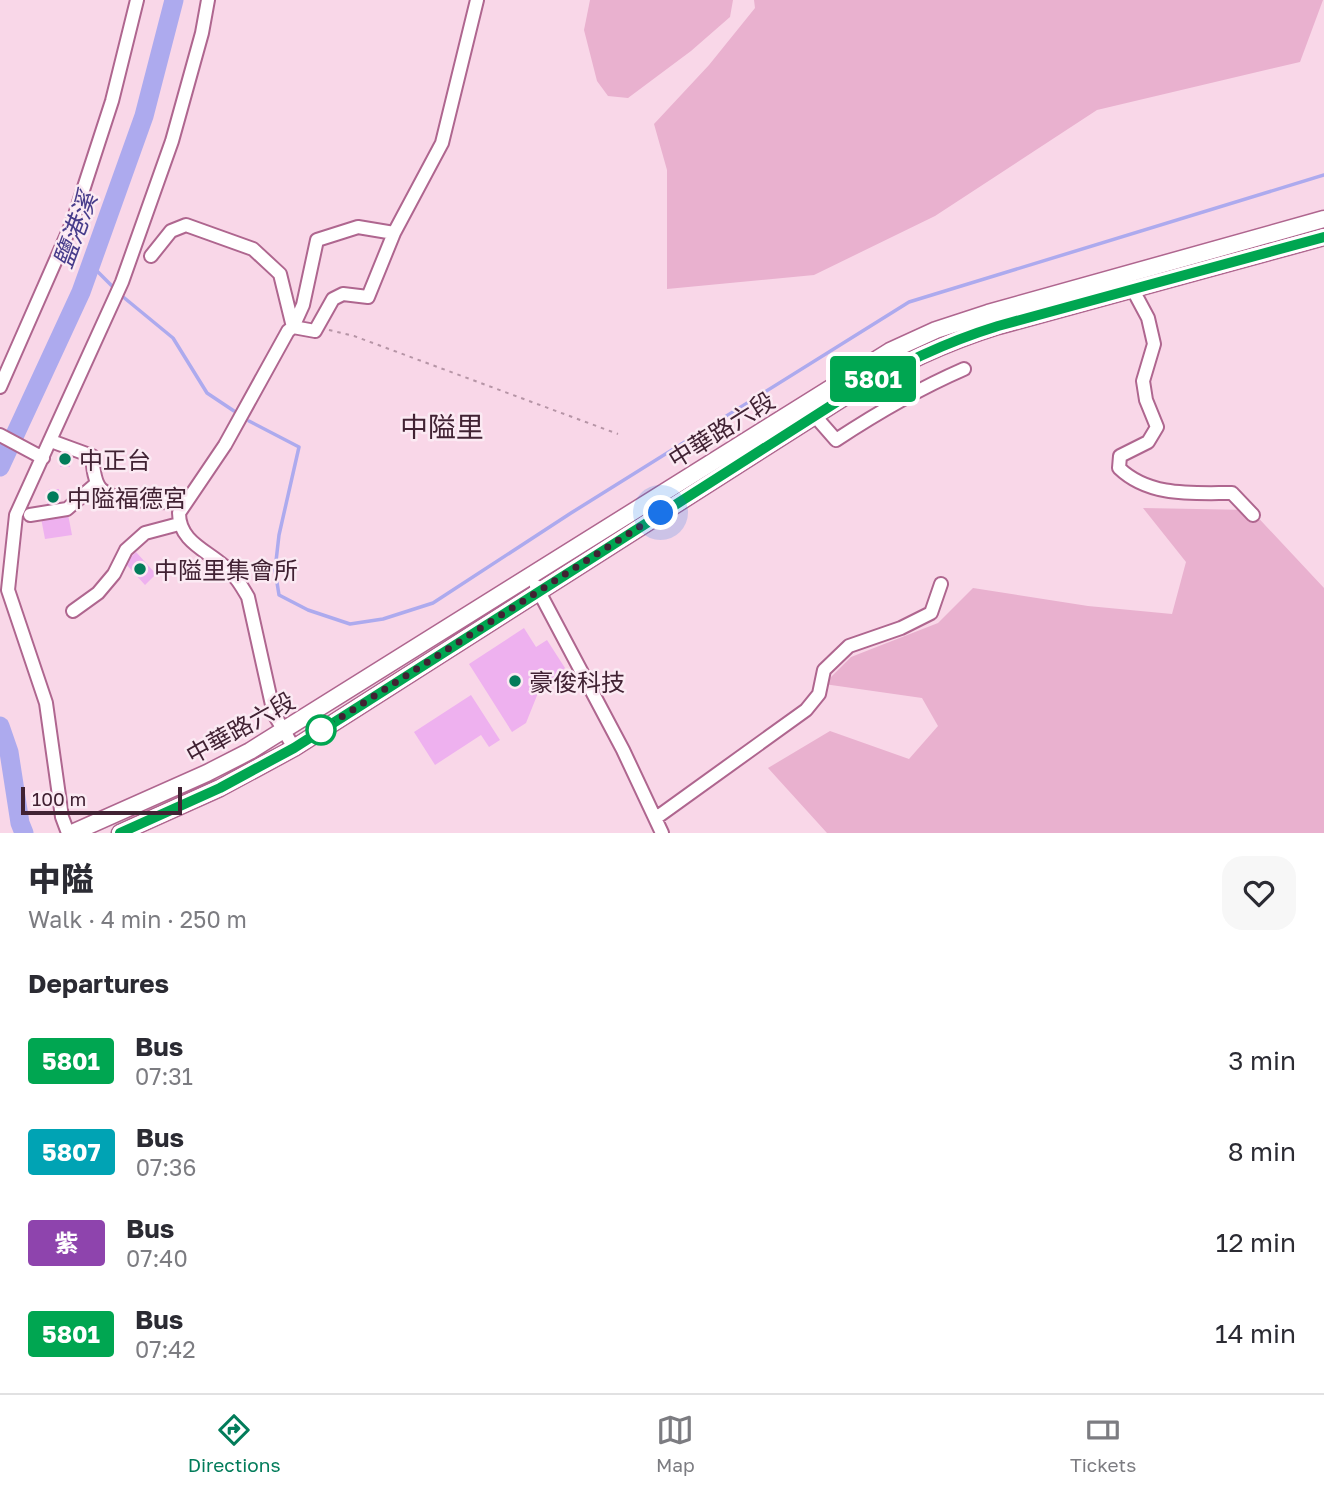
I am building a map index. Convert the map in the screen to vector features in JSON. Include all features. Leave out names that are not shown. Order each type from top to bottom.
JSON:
[{"type":"main road","name":"中華路六段","points":[[120,833],[220,788],[294,748],[535,583],[836,383],[910,341],[988,313],[1324,219]]},
{"type":"main road","points":[[1285,229],[1289,246]]},
{"type":"main road","name":"中華路六段","points":[[70,833],[207,773],[535,583],[880,375],[945,344],[998,326],[1289,246],[1323,241]]},
{"type":"street","points":[[0,387],[73,221],[112,101],[137,0]]},
{"type":"street","points":[[70,833],[62,817],[46,703],[8,590],[16,515],[122,282],[172,141],[202,33],[208,0]]},
{"type":"street","points":[[293,327],[315,331],[333,299],[343,294],[368,297],[394,233],[442,143],[477,0]]},
{"type":"street","points":[[151,256],[171,231],[186,225],[253,249],[280,274],[293,327]]},
{"type":"street","points":[[294,748],[274,714],[248,597],[239,581],[225,566],[183,533],[179,524],[179,513],[225,445],[288,331],[293,327],[303,305],[317,240],[358,227],[394,233]]},
{"type":"street","points":[[1133,290],[1148,318],[1154,344],[1143,381],[1146,400],[1157,426],[1148,442],[1120,456],[1119,468],[1129,478],[1155,490],[1232,493],[1253,515]]},
{"type":"street","points":[[815,416],[836,440],[886,407],[964,369]]},
{"type":"street","points":[[0,435],[43,458]]},
{"type":"street","points":[[51,441],[92,456],[99,488],[107,493],[123,497],[185,502]]},
{"type":"street","points":[[30,515],[67,509],[97,483]]},
{"type":"street","points":[[73,611],[97,593],[114,574],[126,550],[145,533],[179,524]]},
{"type":"street","points":[[535,583],[617,738],[662,833]]},
{"type":"street","points":[[656,818],[754,750],[806,709],[819,694],[824,670],[849,646],[901,628],[931,613],[941,584]]},
{"type":"path","points":[[317,327],[354,336],[618,434]]},
{"type":"shaded area","points":[[590,0],[733,0],[730,17],[691,51],[628,98],[608,96],[597,81],[584,30]]},
{"type":"shaded area","points":[[754,0],[1323,0],[1300,62],[1097,110],[935,216],[814,275],[667,289],[667,170],[654,124],[709,65],[755,8]]},
{"type":"shaded area","points":[[1143,508],[1251,510],[1324,588],[1324,833],[827,833],[768,768],[830,731],[909,759],[938,726],[922,698],[824,684],[851,657],[938,623],[973,588],[1088,606],[1172,614],[1186,562]]},
{"type":"building","name":"中正台","points":[[60,451],[70,451],[70,467],[60,467]]},
{"type":"building","name":"中隘福德宮","points":[[49,489],[59,489],[58,505],[47,504]]},
{"type":"building","points":[[68,514],[72,535],[45,539],[41,518]]},
{"type":"building","name":"中隘里集會所","points":[[136,552],[156,574],[145,585],[125,563]]},
{"type":"building","name":"豪俊科技","points":[[524,628],[536,647],[547,640],[565,668],[538,693],[526,723],[512,732],[469,664]]},
{"type":"building","points":[[471,695],[500,740],[489,747],[481,735],[435,765],[414,732]]},
{"type":"waterway","name":"鹽港溪","points":[[0,467],[81,292],[144,116],[174,0]]},
{"type":"waterway","points":[[249,421],[299,447],[279,535],[275,570],[279,595],[308,610],[350,624],[383,619],[433,603],[571,513],[909,302],[1324,175]]},
{"type":"waterway","points":[[91,265],[113,287]]},
{"type":"waterway","points":[[122,296],[173,338],[207,393],[234,411]]},
{"type":"waterway","name":"鹽港溪","points":[[0,726],[9,752],[20,823],[24,833]]},
{"type":"bus line","name":"5801","points":[[120,833],[220,788],[294,748],[846,396],[916,356],[967,335],[1324,237]]},
{"type":"place","name":"中正台","points":[[65,459]]},
{"type":"place","name":"中隘福德宮","points":[[53,497]]},
{"type":"place","name":"中隘里集會所","points":[[140,569]]},
{"type":"place","name":"豪俊科技","points":[[515,681]]},
{"type":"district","name":"中隘里","points":[[442,426]]},
{"type":"route","points":[[321,730],[661,513]]}]
